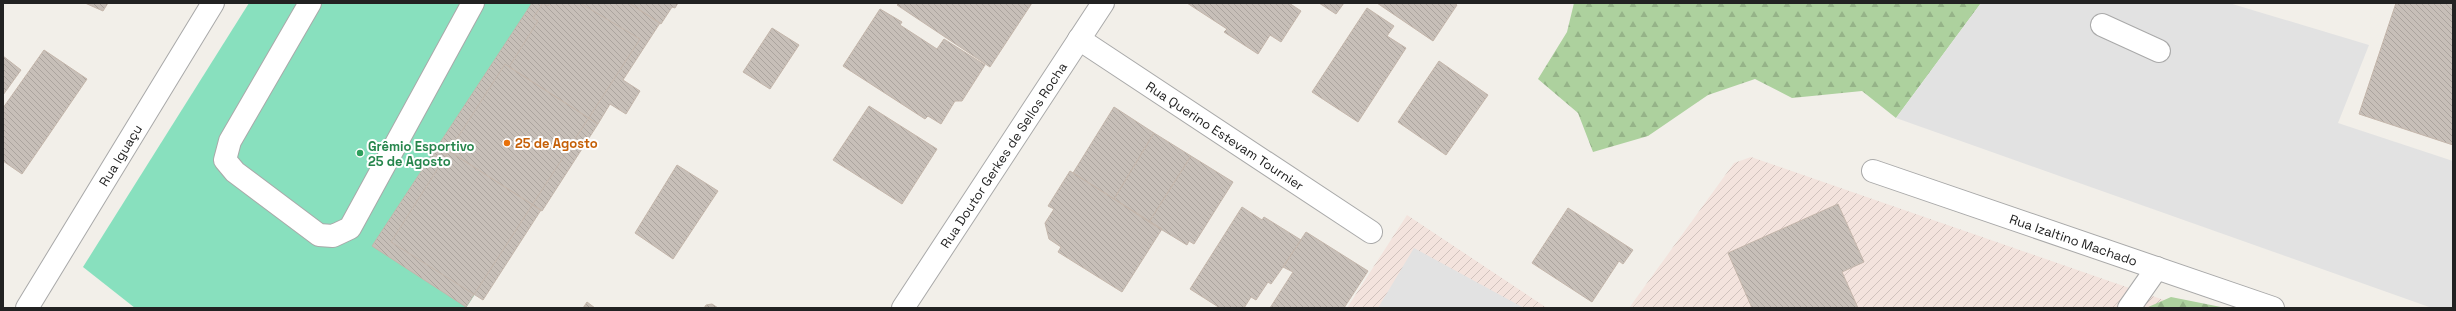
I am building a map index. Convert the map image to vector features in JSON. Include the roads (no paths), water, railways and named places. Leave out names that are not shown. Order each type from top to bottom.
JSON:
[{"type":"street","name":"Rua Iguaçu","points":[[27,308],[213,3]]},
{"type":"street","points":[[310,3],[230,141],[225,160],[234,172],[319,235],[333,236],[350,228],[473,3]]},
{"type":"street","name":"Rua Doutor Gerkes de Sellos Rocha","points":[[903,308],[1103,3]]},
{"type":"street","points":[[2102,25],[2159,51]]},
{"type":"street","name":"Rua Querino Estevam Tournier","points":[[1079,39],[1371,232]]},
{"type":"street","name":"Rua Izaltino Machado","points":[[1874,171],[2274,308]]},
{"type":"street","points":[[2129,308],[2157,268]]},
{"type":"place","name":"25 de Agosto","points":[[507,143]]},
{"type":"place","name":"Grêmio Esportivo 25 de Agosto","points":[[360,153]]}]
